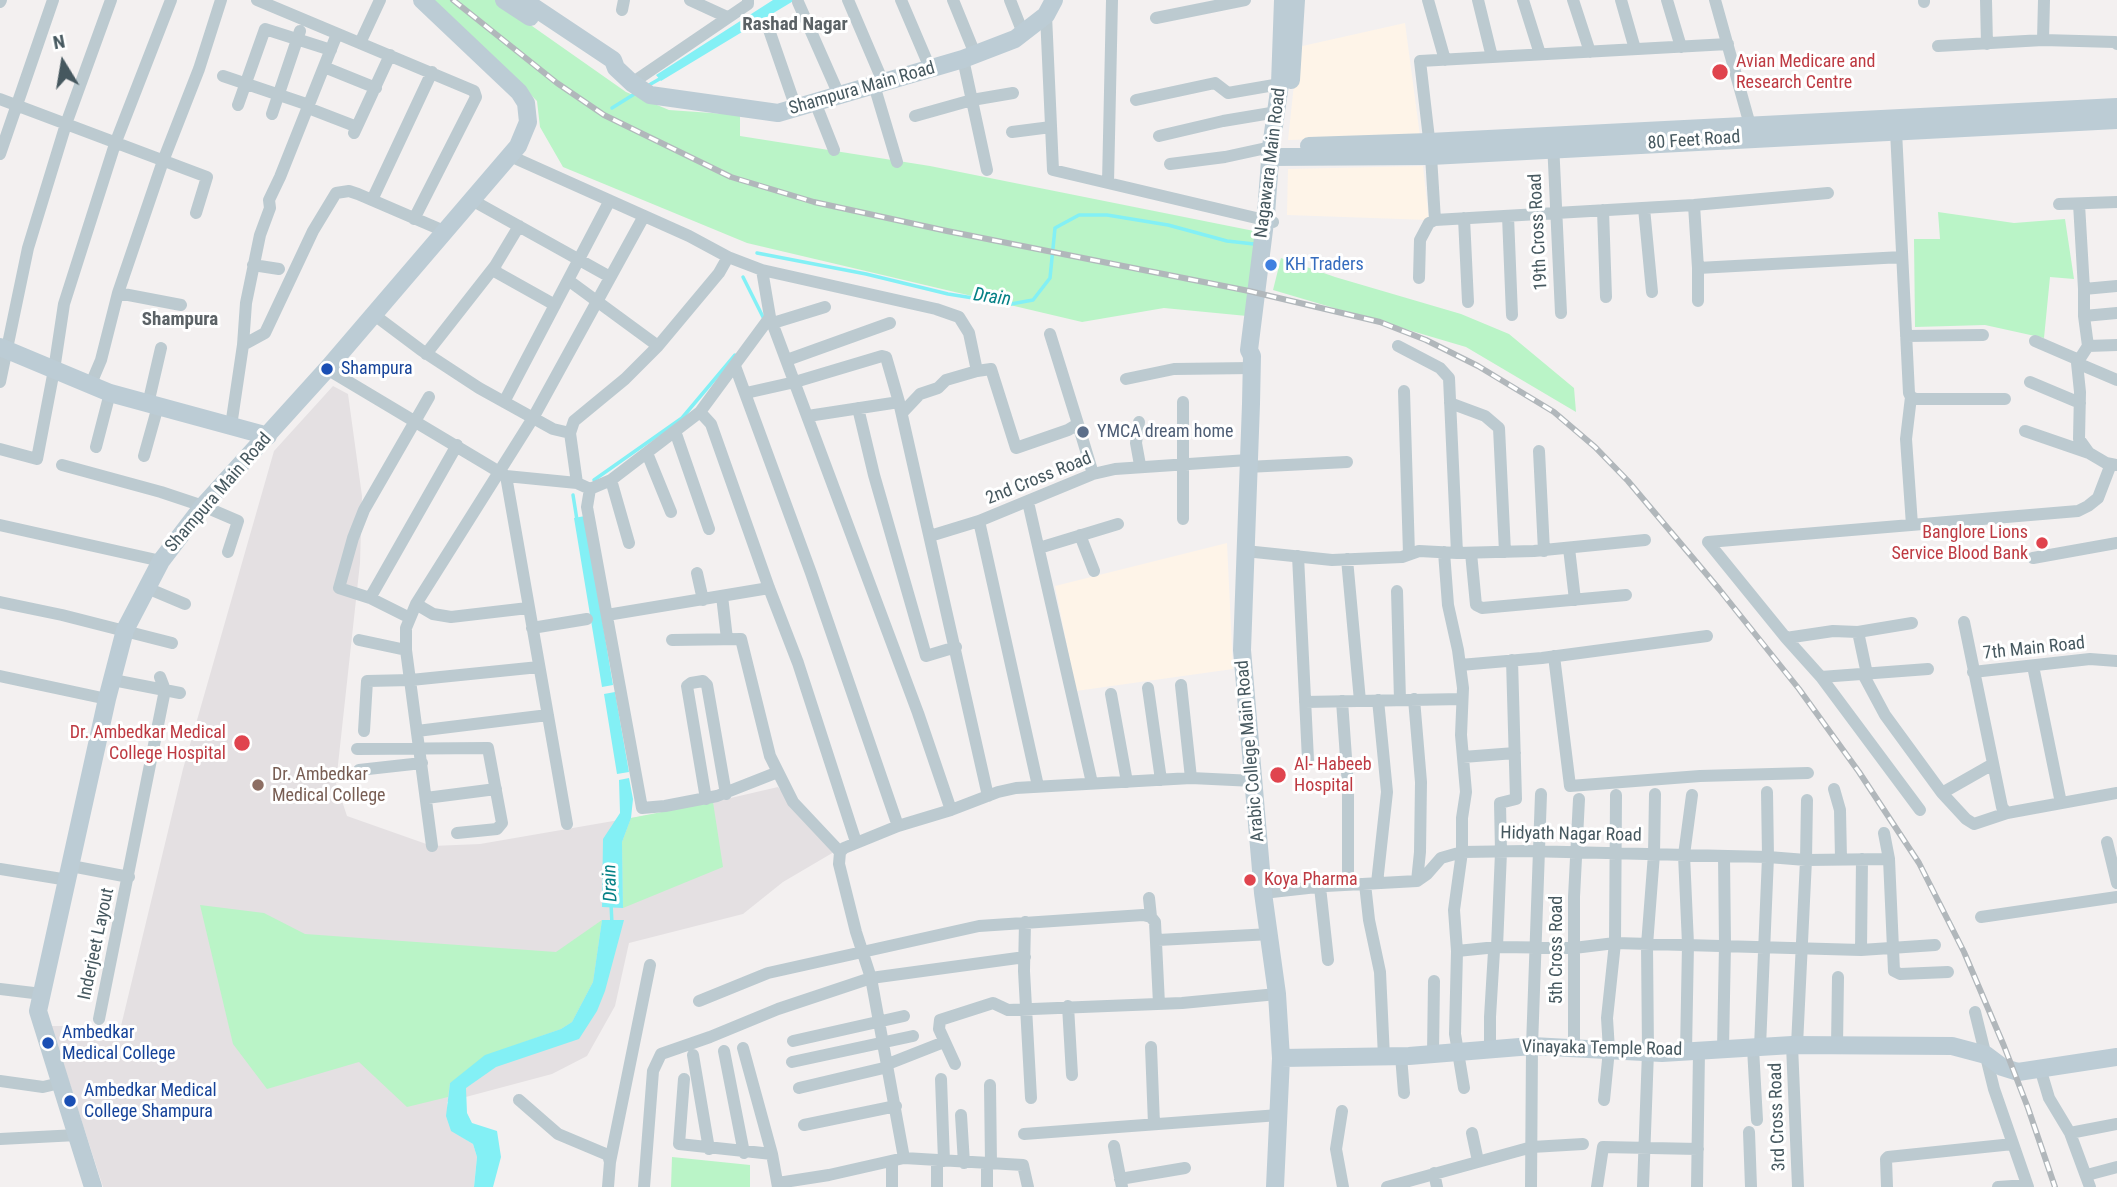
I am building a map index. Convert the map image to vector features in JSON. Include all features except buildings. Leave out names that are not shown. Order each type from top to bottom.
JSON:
[{"type":"street","points":[[0,154],[53,0]]},
{"type":"street","points":[[0,382],[4,348],[28,248],[66,124],[111,0]]},
{"type":"street","points":[[0,449],[37,459],[64,304],[115,144],[172,0]]},
{"type":"street","points":[[90,386],[101,360],[118,293],[221,0]]},
{"type":"street","points":[[257,0],[470,87],[476,93],[414,219]]},
{"type":"street","points":[[287,14],[293,0]]},
{"type":"street","points":[[360,43],[380,0]]},
{"type":"street","points":[[411,0],[508,95],[516,110],[508,140],[510,153],[609,202],[762,270],[953,313],[959,317],[969,333],[978,371]]},
{"type":"street","name":"Shampura Main Road","points":[[87,1186],[77,1135],[38,1011],[107,699],[125,630],[161,561],[203,506],[327,369],[517,146],[528,122],[526,103],[519,92],[422,0]]},
{"type":"street","points":[[504,0],[605,66],[616,68],[640,88],[750,1]]},
{"type":"street","points":[[523,0],[613,60],[616,68]]},
{"type":"street","points":[[690,0],[727,17]]},
{"type":"street","points":[[848,0],[879,83],[897,162]]},
{"type":"street","points":[[901,0],[930,68]]},
{"type":"street","points":[[953,0],[969,56],[972,100],[987,170]]},
{"type":"street","points":[[1010,0],[1023,33]]},
{"type":"street","points":[[1108,183],[1112,0]]},
{"type":"street","points":[[1156,18],[1245,0]]},
{"type":"street","name":"Nagawara Main Road","points":[[1252,362],[1250,341],[1277,152],[1283,0]]},
{"type":"street","points":[[1170,164],[1277,152],[1295,46],[1296,0]]},
{"type":"street","points":[[1428,0],[1445,60]]},
{"type":"street","points":[[1478,0],[1492,57]]},
{"type":"street","points":[[1523,0],[1540,54]]},
{"type":"street","points":[[1573,0],[1590,52]]},
{"type":"street","points":[[1621,0],[1635,49]]},
{"type":"street","points":[[1667,0],[1681,47]]},
{"type":"street","points":[[1715,0],[1749,125]]},
{"type":"street","points":[[1986,0],[1987,44]]},
{"type":"street","points":[[2043,40],[2044,0]]},
{"type":"street","points":[[798,2],[839,95]]},
{"type":"street","points":[[1050,8],[1053,170],[1269,221]]},
{"type":"street","name":"Shampura Main Road","points":[[640,88],[778,113],[969,56],[1015,39],[1050,8]]},
{"type":"street","points":[[272,114],[303,20]]},
{"type":"street","points":[[767,24],[796,108]]},
{"type":"street","points":[[238,105],[247,84],[261,28],[331,50]]},
{"type":"street","points":[[231,426],[243,345],[246,303],[260,235],[268,217],[269,200],[337,34]]},
{"type":"street","points":[[1938,46],[2043,40],[2117,44]]},
{"type":"street","points":[[1435,220],[1420,61],[1728,44]]},
{"type":"street","points":[[223,76],[308,106],[353,129],[376,88],[390,55]]},
{"type":"street","points":[[324,67],[376,88]]},
{"type":"street","points":[[372,200],[432,72]]},
{"type":"street","points":[[1136,100],[1215,83],[1228,93],[1280,84]]},
{"type":"street","points":[[915,116],[972,100],[1013,93]]},
{"type":"street","points":[[0,99],[207,177],[197,213]]},
{"type":"street","points":[[815,102],[834,150]]},
{"type":"street","name":"80 Feet Road","points":[[1553,142],[1749,125],[2117,107]]},
{"type":"street","points":[[1159,136],[1277,112]]},
{"type":"street","name":"80 Feet Road","points":[[1277,152],[1430,149],[2117,120]]},
{"type":"street","points":[[1012,132],[1051,127]]},
{"type":"street","points":[[1896,131],[1911,397],[1906,439],[1912,525]]},
{"type":"street","name":"19th Cross Road","points":[[1553,142],[1561,313]]},
{"type":"street","points":[[243,345],[265,333],[313,230],[332,196],[341,191],[349,191],[444,231]]},
{"type":"street","points":[[1419,278],[1420,240],[1429,223],[1435,220],[1694,205],[1828,193]]},
{"type":"street","points":[[470,199],[610,277]]},
{"type":"street","points":[[505,402],[609,202]]},
{"type":"street","points":[[2059,204],[2117,202]]},
{"type":"street","points":[[2079,204],[2088,346],[2078,361],[2079,439],[2089,453]]},
{"type":"street","points":[[1694,205],[1698,301]]},
{"type":"street","points":[[1644,208],[1652,292]]},
{"type":"street","points":[[1604,210],[1606,298]]},
{"type":"street","points":[[432,846],[406,650],[406,628],[416,604],[503,473],[643,216]]},
{"type":"street","points":[[1508,216],[1512,315]]},
{"type":"street","points":[[1464,218],[1468,302]]},
{"type":"street","points":[[426,354],[495,266],[519,226]]},
{"type":"street","points":[[728,257],[719,273],[658,346],[625,379],[575,421],[570,433],[584,486],[642,808],[726,794],[778,772]]},
{"type":"street","points":[[1698,268],[1902,257]]},
{"type":"street","points":[[253,265],[279,270]]},
{"type":"street","points":[[495,266],[499,275],[555,304]]},
{"type":"street","points":[[762,270],[772,320],[918,713],[951,810]]},
{"type":"street","points":[[568,280],[658,346]]},
{"type":"street","points":[[2084,289],[2117,286]]},
{"type":"street","points":[[118,293],[181,305]]},
{"type":"street","points":[[327,369],[503,473],[584,486],[611,480],[700,412],[772,320],[825,307]]},
{"type":"street","points":[[2084,316],[2117,313]]},
{"type":"street","points":[[373,314],[426,354],[505,402],[553,429],[570,433]]},
{"type":"street","points":[[787,360],[890,323]]},
{"type":"street","points":[[1050,334],[1093,474]]},
{"type":"street","points":[[1906,337],[1983,335]]},
{"type":"street","points":[[2035,341],[2117,380]]},
{"type":"street","points":[[2088,346],[2117,345]]},
{"type":"street","points":[[1398,346],[1446,373],[1449,378],[1451,553],[1448,605],[1460,665],[1466,792],[1454,911],[1457,951],[1454,1034],[1464,1088]]},
{"type":"street","points":[[4,348],[110,393],[268,436]]},
{"type":"street","points":[[144,456],[161,348]]},
{"type":"street","points":[[746,393],[886,357],[901,407],[988,796]]},
{"type":"street","points":[[1126,379],[1174,369],[1252,362]]},
{"type":"street","name":"Arabic College Main Road","points":[[1252,362],[1242,650],[1263,893],[1271,934],[1281,1058],[1275,1187]]},
{"type":"street","points":[[735,366],[811,573],[898,826]]},
{"type":"street","points":[[808,416],[858,408],[901,407],[920,394],[938,388],[946,380],[991,369],[1016,449],[1078,424]]},
{"type":"street","points":[[2030,382],[2080,403]]},
{"type":"street","points":[[1404,391],[1409,554]]},
{"type":"street","points":[[96,447],[110,393]]},
{"type":"street","points":[[411,618],[370,598],[340,588],[353,538],[364,510],[429,397]]},
{"type":"street","points":[[1911,397],[2005,399]]},
{"type":"street","points":[[1183,402],[1183,519]]},
{"type":"street","points":[[1450,403],[1485,416],[1499,428],[1505,552]]},
{"type":"street","points":[[858,408],[887,524],[926,656],[956,647]]},
{"type":"street","points":[[700,412],[711,424],[798,663],[856,842]]},
{"type":"street","points":[[1139,422],[1136,443],[1140,465]]},
{"type":"street","points":[[1920,810],[1821,677],[1708,542],[2078,511],[2098,498],[2114,465],[2089,453],[2025,431]]},
{"type":"street","points":[[675,432],[709,529]]},
{"type":"street","points":[[370,598],[457,445]]},
{"type":"street","points":[[1539,451],[1544,551]]},
{"type":"street","points":[[647,453],[671,512]]},
{"type":"street","name":"2nd Cross Road","points":[[930,536],[979,521],[1093,474],[1140,465],[1347,462]]},
{"type":"street","points":[[62,465],[203,506],[238,521],[228,552]]},
{"type":"street","points":[[503,473],[567,824]]},
{"type":"street","points":[[611,480],[629,543]]},
{"type":"street","points":[[1028,502],[1091,783]]},
{"type":"street","points":[[979,521],[1038,786]]},
{"type":"street","points":[[1039,548],[1118,524]]},
{"type":"street","points":[[0,525],[161,561]]},
{"type":"street","points":[[1080,535],[1094,571]]},
{"type":"street","points":[[1245,551],[1347,559],[1402,557],[1419,551],[1544,551],[1645,540]]},
{"type":"street","points":[[2033,558],[2117,543]]},
{"type":"street","points":[[1569,548],[1575,600]]},
{"type":"street","points":[[1471,553],[1476,605],[1482,608],[1626,595]]},
{"type":"street","points":[[1298,556],[1308,760]]},
{"type":"street","points":[[1347,559],[1360,701]]},
{"type":"street","points":[[697,573],[703,600]]},
{"type":"street","points":[[147,588],[185,604]]},
{"type":"street","points":[[607,615],[769,588]]},
{"type":"street","points":[[1396,591],[1400,700]]},
{"type":"street","points":[[722,596],[727,639]]},
{"type":"street","points":[[0,602],[172,643]]},
{"type":"street","points":[[416,604],[433,614],[451,617],[528,608]]},
{"type":"street","points":[[532,628],[587,619]]},
{"type":"street","points":[[1964,622],[1973,673]]},
{"type":"street","points":[[1786,638],[1833,631],[1858,632],[1912,623]]},
{"type":"street","points":[[1858,632],[1865,674],[1885,715],[1942,793],[1974,824],[2007,813],[2117,793]]},
{"type":"street","points":[[1460,665],[1707,636]]},
{"type":"street","points":[[359,640],[406,650]]},
{"type":"street","points":[[672,640],[742,641],[770,756],[793,802],[840,852],[839,864],[871,978],[896,1106],[898,1159],[891,1187]]},
{"type":"street","points":[[1554,656],[1570,786],[1700,776],[1808,773]]},
{"type":"street","name":"7th Main Road","points":[[2007,813],[2002,807],[1973,673],[2090,659],[2116,661]]},
{"type":"street","points":[[1490,1049],[1501,852],[1500,803],[1516,799],[1512,660]]},
{"type":"street","points":[[2116,661],[2117,674]]},
{"type":"street","points":[[2033,666],[2061,803]]},
{"type":"street","points":[[364,731],[367,681],[411,680],[539,667]]},
{"type":"street","points":[[1821,677],[1928,669]]},
{"type":"street","points":[[0,676],[107,699]]},
{"type":"street","points":[[113,680],[163,684],[180,693]]},
{"type":"street","points":[[706,799],[687,686],[691,683],[703,681],[707,685],[726,794]]},
{"type":"street","name":"Inderjeet Layout","points":[[99,1019],[129,877],[163,684]]},
{"type":"street","points":[[1181,685],[1191,778]]},
{"type":"street","points":[[1149,688],[1161,780]]},
{"type":"street","points":[[1111,694],[1127,782]]},
{"type":"street","points":[[1263,893],[1417,881],[1421,782],[1415,699]]},
{"type":"street","points":[[1304,702],[1462,699]]},
{"type":"street","points":[[1378,700],[1387,792],[1371,884],[1368,920],[1380,972],[1393,1056],[1404,1093]]},
{"type":"street","points":[[1342,701],[1348,786],[1348,885]]},
{"type":"street","points":[[418,730],[548,715]]},
{"type":"street","points":[[357,749],[488,748],[501,827],[457,833]]},
{"type":"street","points":[[1463,757],[1515,753]]},
{"type":"street","points":[[359,770],[422,763]]},
{"type":"street","points":[[1942,793],[1993,764]]},
{"type":"street","points":[[840,852],[856,842],[898,826],[1007,790],[1191,778],[1254,781]]},
{"type":"street","points":[[426,798],[496,789]]},
{"type":"street","points":[[1834,789],[1840,810],[1841,859]]},
{"type":"street","points":[[1757,1120],[1757,1047],[1768,857],[1767,792]]},
{"type":"street","points":[[1531,1187],[1532,1046],[1541,794]]},
{"type":"street","points":[[1643,1187],[1648,1052],[1647,944],[1654,854],[1655,794]]},
{"type":"street","points":[[1692,794],[1684,855],[1698,1187]]},
{"type":"street","points":[[1604,1100],[1609,1050],[1607,1018],[1615,943],[1616,795]]},
{"type":"street","name":"5th Cross Road","points":[[1574,1048],[1574,897],[1579,799]]},
{"type":"street","name":"3rd Cross Road","points":[[1798,1187],[1794,1045],[1807,860],[1807,800]]},
{"type":"street","points":[[1884,833],[1889,859],[1893,969],[1897,973],[1948,972]]},
{"type":"street","points":[[2107,842],[2117,883]]},
{"type":"street","name":"Hidyath Nagar Road","points":[[1417,881],[1441,858],[1462,852],[1615,853],[1807,860],[1889,859]]},
{"type":"street","points":[[1723,1049],[1726,945],[1724,856]]},
{"type":"street","points":[[1861,950],[1862,859]]},
{"type":"street","name":"Inderjeet Layout","points":[[0,869],[129,877]]},
{"type":"street","points":[[1320,887],[1328,960]]},
{"type":"street","points":[[1981,917],[2117,897]]},
{"type":"street","points":[[1149,898],[1158,940],[1159,1004]]},
{"type":"street","points":[[699,1001],[768,973],[979,926],[1143,915],[1151,917]]},
{"type":"street","points":[[1026,922],[1026,1009],[1031,1098]]},
{"type":"street","points":[[1158,940],[1271,934]]},
{"type":"street","points":[[1457,951],[1497,947],[1574,948],[1615,943],[1861,950],[1935,945]]},
{"type":"street","points":[[644,1187],[653,1071],[661,1054],[778,1009],[871,978],[1025,957]]},
{"type":"street","points":[[608,1187],[610,1161],[650,965]]},
{"type":"street","points":[[1837,1046],[1838,976]]},
{"type":"street","points":[[1433,1054],[1434,981]]},
{"type":"street","points":[[0,989],[41,993]]},
{"type":"street","points":[[955,1064],[944,1042],[938,1024],[940,1020],[993,1003],[1008,1010],[1159,1004],[1277,994]]},
{"type":"street","points":[[1068,1006],[1072,1075]]},
{"type":"street","points":[[1975,1012],[1994,1089],[2028,1186],[1998,1187]]},
{"type":"street","points":[[793,1041],[904,1016]]},
{"type":"street","points":[[792,1062],[913,1036]]},
{"type":"street","points":[[799,1087],[888,1065],[944,1042]]},
{"type":"street","name":"Vinayaka Temple Road","points":[[1281,1058],[1458,1053],[1532,1046],[1648,1052],[1794,1045],[1952,1046],[1986,1055],[2002,1067],[2018,1072],[2040,1068]]},
{"type":"street","points":[[1152,1047],[1154,1124]]},
{"type":"street","points":[[743,1048],[778,1185],[828,1181],[898,1159],[1023,1165],[1028,1187]]},
{"type":"street","points":[[724,1051],[744,1153]]},
{"type":"street","points":[[693,1055],[709,1149]]},
{"type":"street","points":[[2117,1056],[2040,1068],[2049,1098],[2070,1133],[2089,1181],[2117,1167]]},
{"type":"street","points":[[684,1079],[678,1143],[709,1149],[772,1154]]},
{"type":"street","points":[[937,1187],[941,1161],[941,1079]]},
{"type":"street","points":[[0,1081],[43,1087],[60,1083]]},
{"type":"street","points":[[987,1187],[990,1085]]},
{"type":"street","points":[[519,1100],[558,1134],[608,1155],[610,1161]]},
{"type":"street","points":[[804,1125],[896,1106]]},
{"type":"street","points":[[1342,1111],[1336,1149],[1343,1187]]},
{"type":"street","points":[[961,1115],[964,1163]]},
{"type":"street","points":[[1024,1134],[1279,1115]]},
{"type":"street","points":[[2070,1133],[2117,1124]]},
{"type":"street","points":[[1749,1132],[1751,1187]]},
{"type":"street","points":[[1472,1133],[1478,1161]]},
{"type":"street","points":[[0,1139],[77,1135]]},
{"type":"street","points":[[1887,1187],[1888,1157],[2013,1143]]},
{"type":"street","points":[[1387,1187],[1414,1183],[1434,1173],[1532,1147],[1583,1144]]},
{"type":"street","points":[[1114,1146],[1121,1183],[1185,1168]]},
{"type":"street","points":[[1597,1187],[1603,1147],[1698,1149]]},
{"type":"street","points":[[1434,1173],[1437,1187]]},
{"type":"shaded area","points":[[1405,23],[1420,136],[1288,140],[1298,47]]},
{"type":"shaded area","points":[[1423,166],[1429,220],[1287,215],[1288,169]]},
{"type":"shaded area","name":"Dr. Ambedkar Medical College","points":[[333,386],[348,394],[362,496],[360,563],[336,783],[347,816],[432,846],[480,844],[683,809],[778,787],[834,852],[783,882],[743,914],[629,943],[615,1006],[587,1056],[552,1074],[447,1102],[451,1130],[473,1144],[477,1157],[474,1187],[103,1187],[51,1026],[121,1026],[183,769],[274,451]]},
{"type":"shaded area","points":[[1227,543],[1233,669],[1076,691],[1055,586]]},
{"type":"green space","points":[[434,0],[495,0],[626,92],[669,110],[740,115],[740,136],[930,166],[1259,232],[1247,316],[1164,308],[1082,322],[747,243],[563,167],[540,127],[537,101]]},
{"type":"green space","points":[[1938,212],[2014,223],[2065,219],[2074,279],[2050,277],[2044,338],[1985,325],[1915,327],[1914,239],[1940,239]]},
{"type":"green space","points":[[1281,258],[1335,277],[1461,314],[1509,334],[1574,388],[1576,412],[1466,347],[1273,290]]},
{"type":"green space","points":[[713,802],[723,867],[623,908],[622,842],[631,818]]},
{"type":"green space","points":[[200,905],[264,913],[305,934],[556,952],[602,920],[593,982],[572,1022],[561,1029],[510,1047],[450,1083],[448,1097],[407,1107],[359,1062],[267,1089],[233,1044]]},
{"type":"green space","points":[[672,1157],[750,1165],[750,1187],[671,1187]]},
{"type":"water","points":[[773,0],[795,0],[661,81],[656,75]]},
{"type":"water","points":[[585,516],[613,685],[602,687],[574,518]]},
{"type":"water","points":[[615,692],[629,772],[617,774],[604,694]]},
{"type":"water","points":[[629,778],[633,799],[631,818],[622,842],[623,908],[602,907],[603,839],[620,813],[619,780]]},
{"type":"water","points":[[602,920],[624,920],[605,991],[597,1011],[579,1039],[496,1067],[466,1088],[467,1113],[472,1123],[497,1131],[501,1157],[493,1187],[474,1187],[477,1157],[473,1144],[451,1131],[446,1116],[450,1083],[485,1055],[561,1029],[572,1022],[593,982]]},
{"type":"waterway","points":[[649,85],[663,77]]},
{"type":"waterway","points":[[612,108],[636,93]]},
{"type":"waterway","name":"Drain","points":[[757,253],[866,274],[948,294],[1011,304],[1033,300],[1050,278],[1055,228],[1079,215],[1107,215],[1168,225],[1227,241],[1254,244]]},
{"type":"waterway","name":"Drain","points":[[743,277],[764,319]]},
{"type":"waterway","name":"Drain","points":[[594,480],[682,418],[735,355]]},
{"type":"waterway","name":"Drain","points":[[573,495],[577,520]]},
{"type":"waterway","name":"Drain","points":[[611,904],[612,924]]},
{"type":"railway","points":[[453,0],[557,83],[604,115],[731,177],[814,202],[1249,291],[1380,322],[1426,340],[1478,366],[1554,412],[1595,447],[1628,481],[1719,589],[1799,689],[1859,772],[1919,863],[1964,952],[2004,1046],[2055,1187]]},
{"type":"place","name":"Avian Medicare and Research Centre","points":[[1720,72]]},
{"type":"place","name":"KH Traders","points":[[1271,265]]},
{"type":"place","name":"Shampura","points":[[327,369]]},
{"type":"place","name":"YMCA dream home","points":[[1083,432]]},
{"type":"place","name":"Banglore Lions Service Blood Bank","points":[[2042,543]]},
{"type":"place","name":"Dr. Ambedkar Medical College Hospital","points":[[242,743]]},
{"type":"place","name":"Al- Habeeb Hospital","points":[[1278,775]]},
{"type":"place","name":"Dr. Ambedkar Medical College","points":[[258,785]]},
{"type":"place","name":"Koya Pharma","points":[[1250,880]]},
{"type":"place","name":"Ambedkar Medical College","points":[[48,1043]]},
{"type":"place","name":"Ambedkar Medical College Shampura","points":[[70,1101]]},
{"type":"district","name":"Rashad Nagar","points":[[795,25]]},
{"type":"district","name":"Shampura","points":[[180,320]]}]
